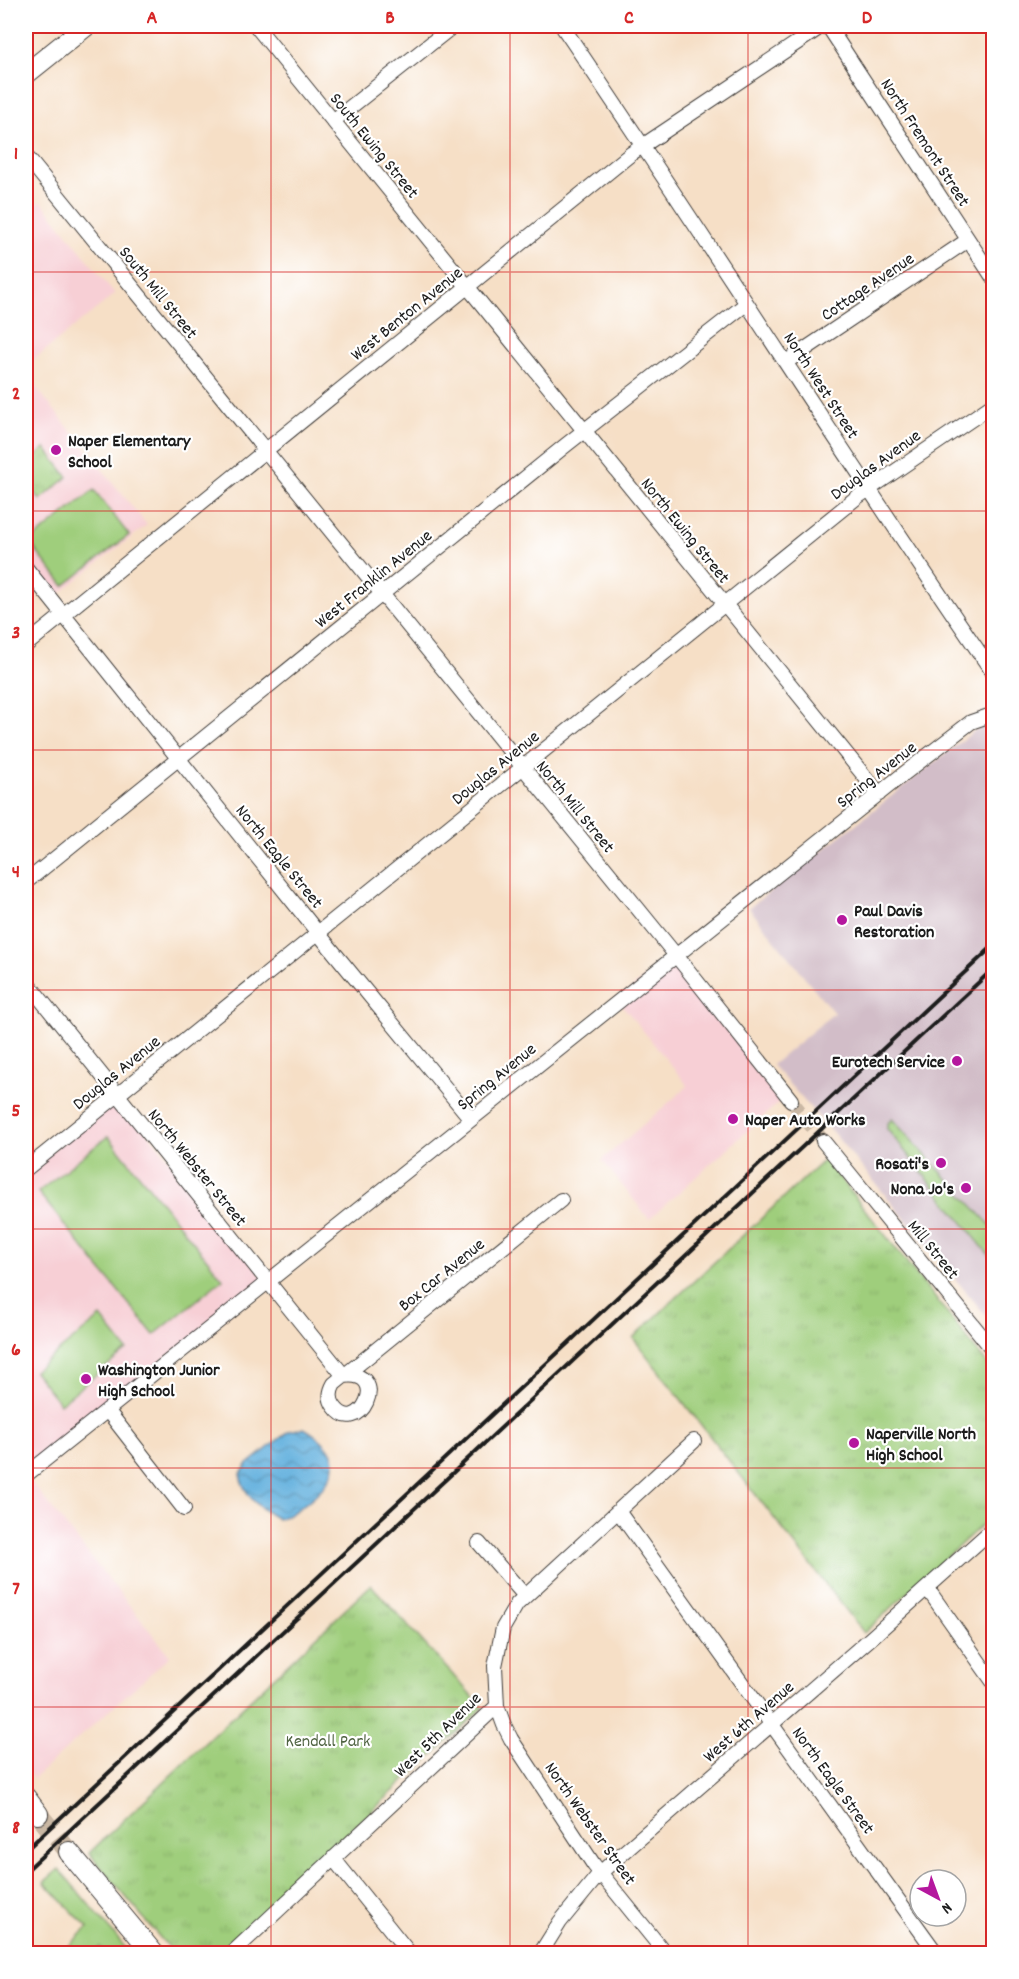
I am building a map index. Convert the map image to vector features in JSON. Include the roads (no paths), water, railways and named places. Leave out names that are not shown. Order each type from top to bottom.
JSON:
[{"type":"main road","points":[[26,74],[86,26]]},
{"type":"main road","points":[[26,1798],[38,1814]]},
{"type":"main road","points":[[69,1852],[154,1953]]},
{"type":"street","name":"South Ewing Street","points":[[256,26],[467,287]]},
{"type":"street","points":[[333,121],[453,26]]},
{"type":"street","name":"North West Street","points":[[562,26],[993,674]]},
{"type":"street","name":"West Benton Avenue","points":[[26,645],[643,145],[822,26]]},
{"type":"street","name":"North Fremont Street","points":[[828,26],[993,279]]},
{"type":"street","name":"South Mill Street","points":[[26,156],[265,450]]},
{"type":"street","name":"Cottage Avenue","points":[[786,362],[968,240]]},
{"type":"street","name":"North Ewing Street","points":[[467,287],[879,794]]},
{"type":"street","name":"West Franklin Avenue","points":[[26,882],[381,594],[746,304]]},
{"type":"street","name":"Douglas Avenue","points":[[26,1169],[868,489],[993,404]]},
{"type":"street","name":"North Mill Street","points":[[265,450],[791,1100]]},
{"type":"street","name":"North Eagle Street","points":[[26,568],[318,933],[471,1119]]},
{"type":"street","name":"Spring Avenue","points":[[26,1475],[879,794],[971,722],[993,714]]},
{"type":"street","name":"North Webster Street","points":[[26,981],[344,1377]]},
{"type":"street","name":"Mill Street","points":[[823,1141],[993,1351]]},
{"type":"street","name":"Box Car Avenue","points":[[344,1377],[561,1200]]},
{"type":"street","points":[[107,1410],[184,1509]]},
{"type":"street","name":"West 5th Avenue","points":[[231,1953],[497,1706],[495,1666],[500,1639],[510,1614],[525,1596],[694,1441]]},
{"type":"street","name":"North Eagle Street","points":[[618,1511],[937,1953]]},
{"type":"street","name":"West 6th Avenue","points":[[540,1953],[560,1922],[600,1873],[993,1528]]},
{"type":"street","points":[[479,1543],[525,1596]]},
{"type":"street","points":[[927,1588],[993,1683]]},
{"type":"street","name":"North Webster Street","points":[[497,1706],[510,1737],[600,1873],[666,1953]]},
{"type":"street","points":[[333,1858],[411,1953]]},
{"type":"water","points":[[304,1428],[324,1443],[330,1451],[334,1460],[334,1468],[323,1487],[313,1497],[301,1507],[278,1519],[254,1501],[245,1489],[240,1475],[247,1465],[289,1431]]},
{"type":"tunnel","points":[[791,1100],[823,1141]]},
{"type":"tunnel","points":[[38,1814],[69,1852]]},
{"type":"railway","points":[[26,1850],[994,945]]},
{"type":"railway","points":[[26,1871],[994,968]]},
{"type":"place","name":"Naper Elementary School","points":[[56,450]]},
{"type":"place","name":"Paul Davis Restoration","points":[[842,920]]},
{"type":"place","name":"Eurotech Service","points":[[957,1061]]},
{"type":"place","name":"Naper Auto Works","points":[[733,1119]]},
{"type":"place","name":"Rosati's","points":[[941,1163]]},
{"type":"place","name":"Nona Jo's","points":[[966,1188]]},
{"type":"place","name":"Washington Junior High School","points":[[86,1379]]},
{"type":"place","name":"Naperville North High School","points":[[854,1443]]},
{"type":"park label","name":"Kendall Park","points":[[328,1740]]}]
